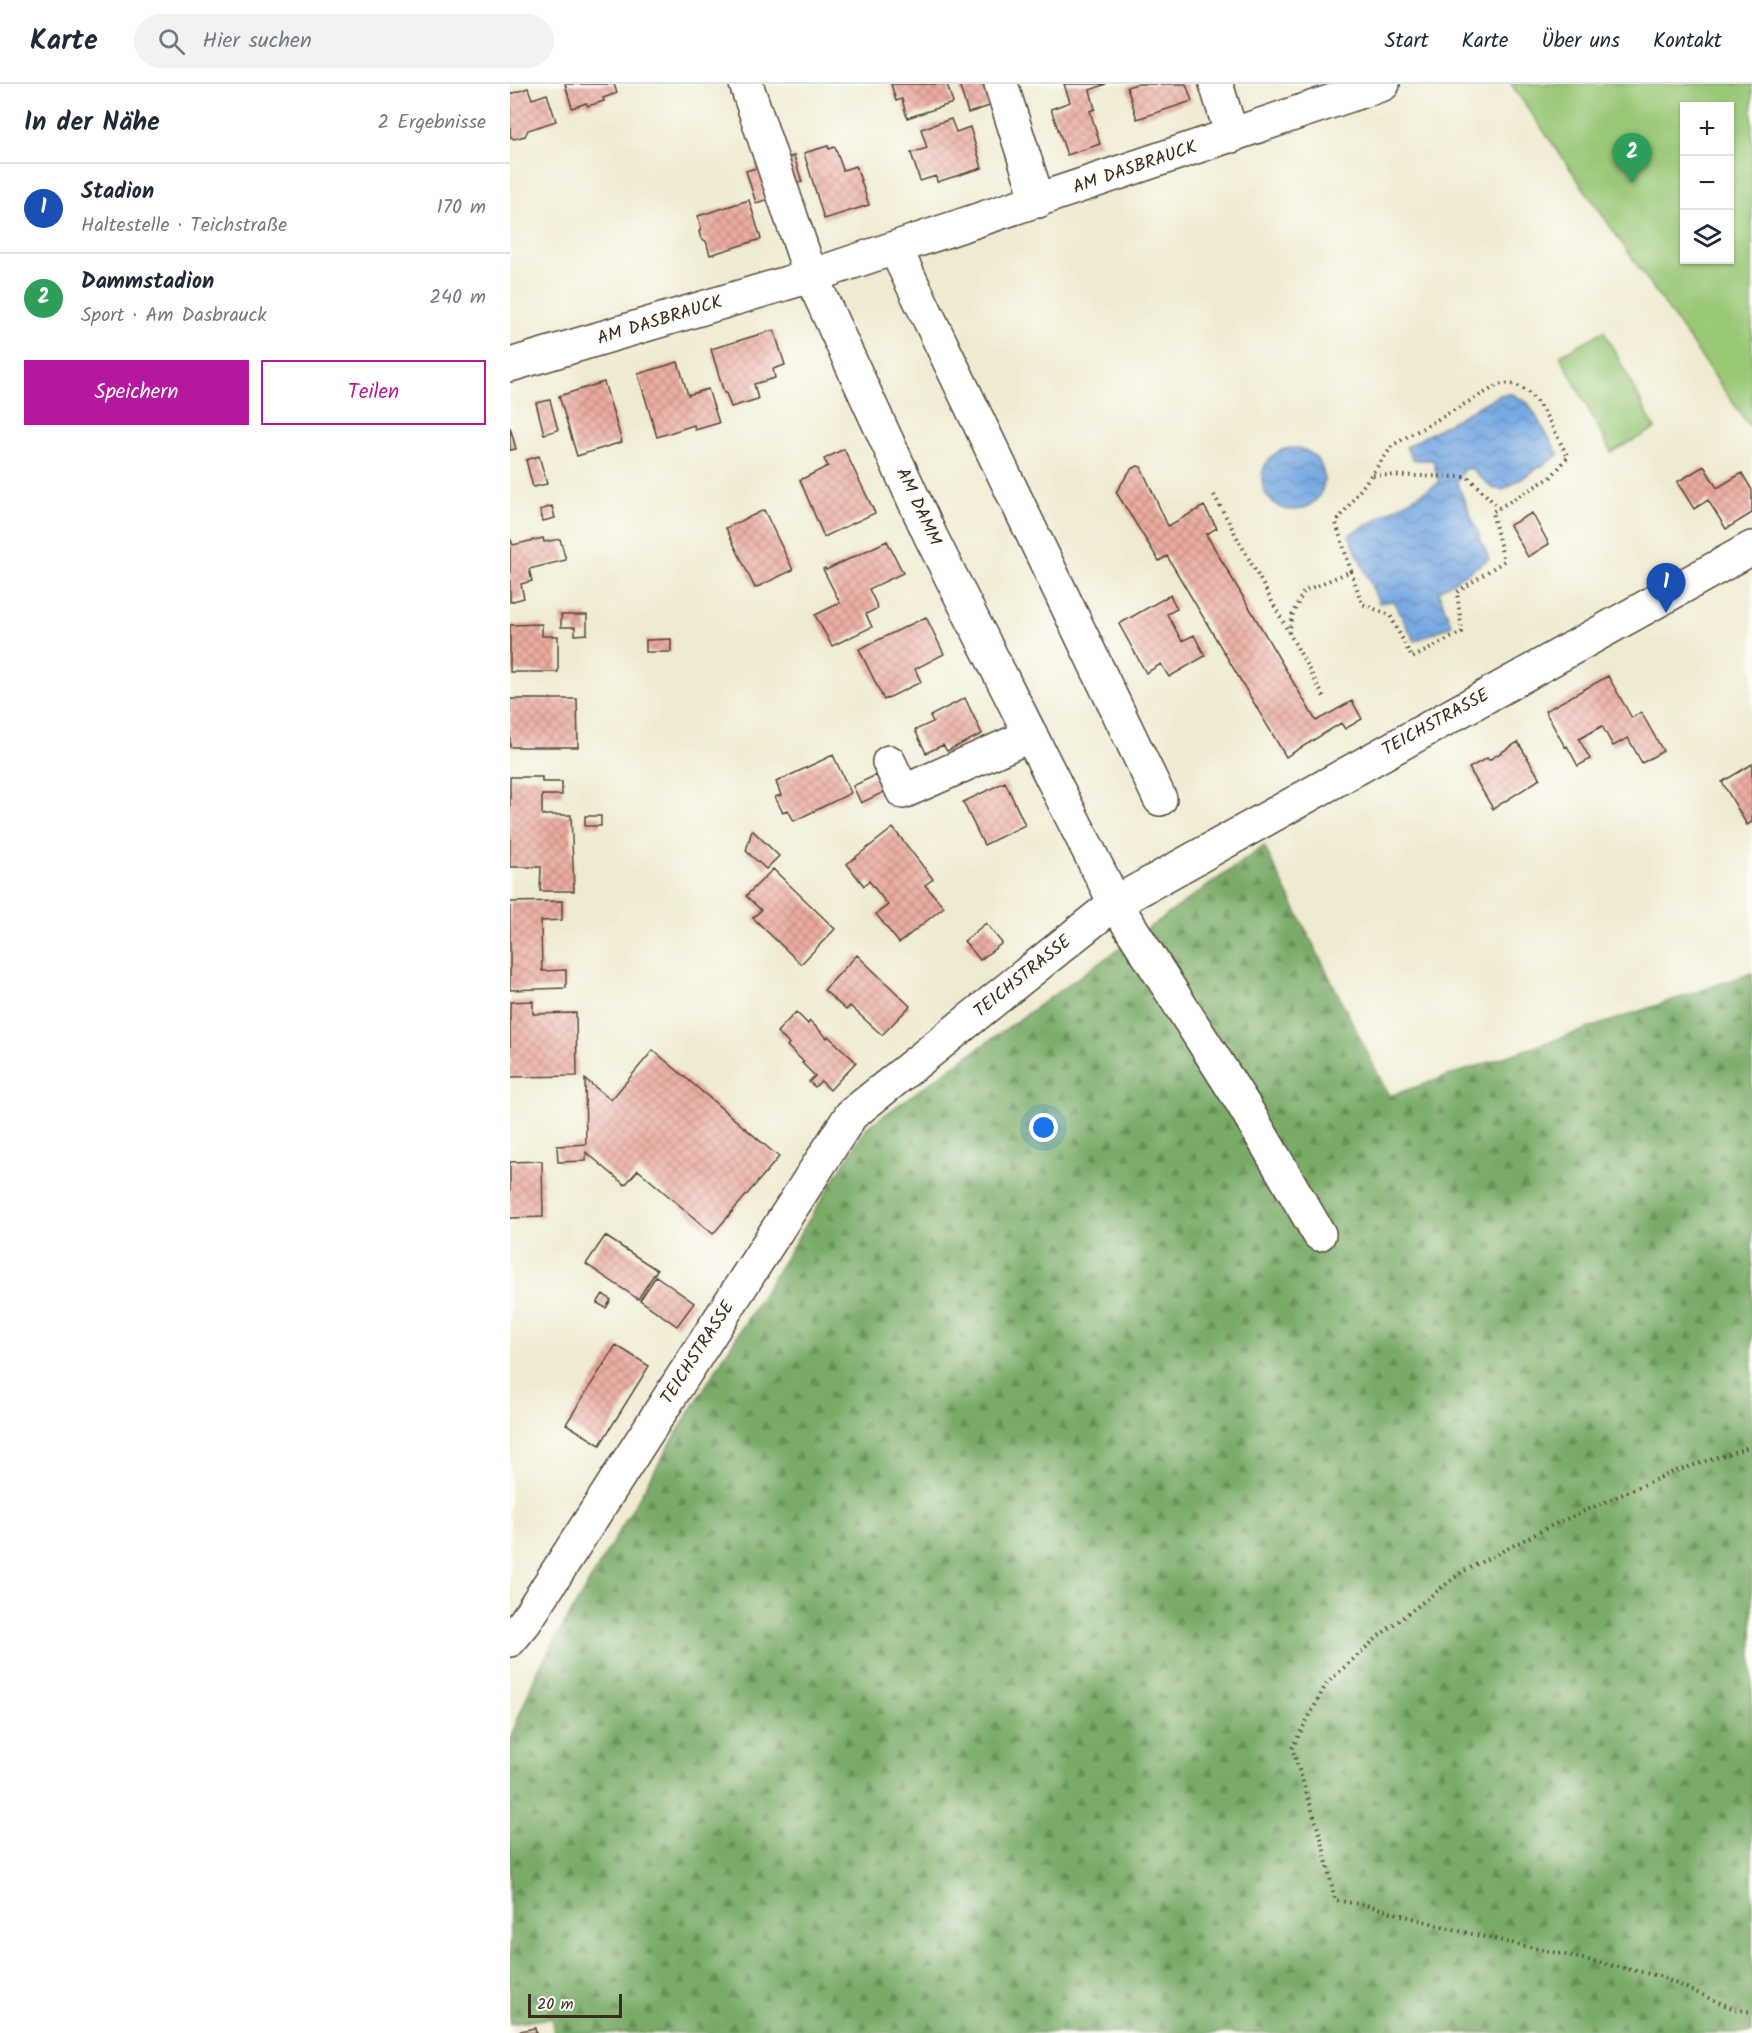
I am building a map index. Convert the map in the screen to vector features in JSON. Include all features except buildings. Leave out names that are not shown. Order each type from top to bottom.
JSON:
[{"type":"street","points":[[746,84],[811,276]]},
{"type":"street","points":[[1001,84],[1038,201]]},
{"type":"street","points":[[1216,84],[1232,136]]},
{"type":"street","name":"AM DASBRAUCK","points":[[510,366],[811,276],[1383,84]]},
{"type":"street","points":[[895,248],[1160,799]]},
{"type":"street","name":"AM DAMM","points":[[811,276],[931,537],[1115,903],[1243,1104],[1319,1234]]},
{"type":"street","name":"TEICHSTRASSE","points":[[515,1623],[851,1115],[1115,903],[1752,548]]},
{"type":"street","points":[[889,762],[903,792],[1031,735]]},
{"type":"path","points":[[1511,384],[1524,389],[1536,400],[1568,457],[1551,477],[1492,512],[1504,561],[1457,592],[1462,632],[1412,658],[1390,615],[1362,604],[1336,523],[1372,474],[1393,445],[1498,385],[1511,384]]},
{"type":"path","points":[[1372,474],[1468,477],[1499,508]]},
{"type":"path","points":[[1214,495],[1324,697]]},
{"type":"path","points":[[1289,633],[1293,613],[1304,591],[1351,571]]},
{"type":"path","points":[[1752,1446],[1674,1472],[1578,1513],[1462,1572],[1380,1635],[1327,1683],[1292,1748],[1322,1841],[1335,1900],[1370,1906],[1474,1935],[1659,1976],[1734,2009],[1752,2012]]},
{"type":"green space","points":[[1511,84],[1752,84],[1752,430]]},
{"type":"green space","points":[[1604,331],[1655,429],[1611,452],[1560,355]]},
{"type":"green space","points":[[1264,846],[1389,1096],[1752,973],[1752,2033],[554,2033],[551,2018],[510,2024],[510,1739],[537,1671],[681,1426],[866,1128]]},
{"type":"water","points":[[1512,394],[1528,403],[1559,455],[1503,490],[1492,488],[1472,469],[1464,469],[1457,483],[1489,559],[1438,591],[1452,625],[1415,641],[1393,601],[1379,603],[1349,535],[1439,483],[1433,460],[1413,460],[1406,447],[1499,395]]},
{"type":"water","points":[[1287,448],[1299,448],[1315,457],[1322,467],[1324,479],[1322,491],[1315,501],[1299,510],[1287,510],[1276,505],[1267,496],[1262,485],[1262,473],[1267,462],[1276,453]]},
{"type":"place","name":"Dammstadion","points":[[1632,183]]},
{"type":"place","name":"Stadion","points":[[1666,613]]}]
